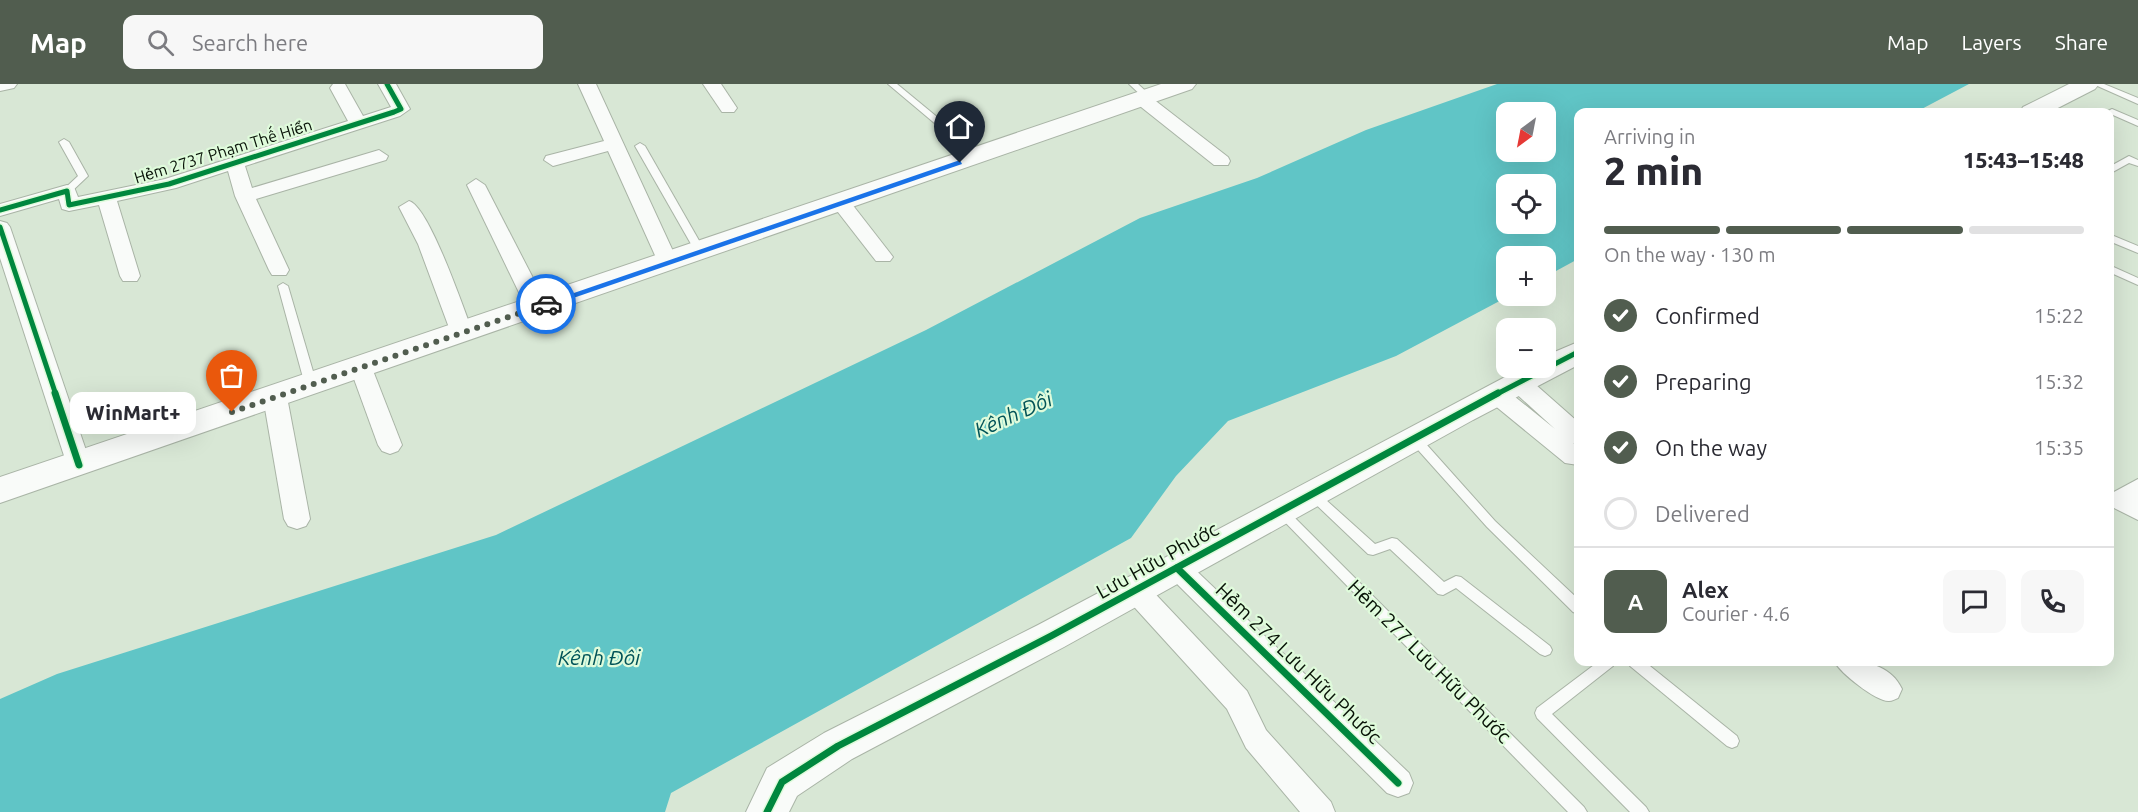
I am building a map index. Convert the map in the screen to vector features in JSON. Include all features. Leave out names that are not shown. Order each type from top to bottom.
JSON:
[{"type":"main road","points":[[0,490],[79,465],[980,156],[1141,93],[1184,84]]},
{"type":"main road","points":[[2040,108],[2087,84]]},
{"type":"main road","name":"Lưu Hữu Phước","points":[[767,812],[782,782],[838,746],[1136,590],[1414,438],[1574,354]]},
{"type":"street","points":[[0,86],[8,84]]},
{"type":"street","name":"Hẻm 2737 Phạm Thế Hiển","points":[[67,191],[69,205],[169,184],[358,124],[400,109],[387,84]]},
{"type":"street","points":[[712,84],[728,108]]},
{"type":"street","points":[[589,85],[612,144],[668,262]]},
{"type":"street","points":[[339,88],[358,124]]},
{"type":"street","points":[[1141,93],[1221,161]]},
{"type":"street","points":[[553,160],[612,144]]},
{"type":"street","points":[[245,196],[379,156]]},
{"type":"street","points":[[235,162],[245,196],[281,278]]},
{"type":"street","points":[[476,185],[537,307]]},
{"type":"street","points":[[0,210],[67,191]]},
{"type":"street","points":[[106,197],[130,276]]},
{"type":"street","points":[[841,203],[883,257]]},
{"type":"street","points":[[409,207],[428,244],[462,333]]},
{"type":"street","points":[[0,227],[79,465]]},
{"type":"street","points":[[361,368],[390,445]]},
{"type":"street","points":[[1508,388],[1574,444]]},
{"type":"street","points":[[275,397],[297,519]]},
{"type":"street","points":[[2138,488],[2121,500],[2138,510]]},
{"type":"street","name":"Hẻm 274 Lưu Hữu Phước","points":[[1177,568],[1398,783]]},
{"type":"street","points":[[1136,590],[1238,700],[1256,739],[1320,812]]},
{"type":"street","points":[[1855,666],[1888,689]]},
{"type":"lane","points":[[892,84],[980,156]]},
{"type":"lane","points":[[2097,84],[2138,101]]},
{"type":"lane","points":[[2114,113],[2138,123]]},
{"type":"lane","points":[[64,142],[83,176],[67,191]]},
{"type":"lane","points":[[640,146],[700,251]]},
{"type":"lane","points":[[2114,168],[2129,159],[2138,163]]},
{"type":"lane","points":[[2114,239],[2138,250]]},
{"type":"lane","points":[[2114,270],[2138,282]]},
{"type":"lane","points":[[281,278],[311,385]]},
{"type":"lane","points":[[1414,438],[1491,524],[1574,604]]},
{"type":"lane","points":[[1312,494],[1373,550],[1392,543],[1443,590],[1456,581],[1545,650]]},
{"type":"lane","name":"Hẻm 277 Lưu Hữu Phước","points":[[1281,511],[1579,812]]},
{"type":"lane","points":[[1603,666],[1542,713],[1641,812]]},
{"type":"lane","points":[[1640,666],[1732,741]]},
{"type":"water","name":"Kênh Đôi","points":[[1497,84],[1969,84],[1924,108],[1574,108],[1574,261],[1556,271],[1556,246],[1496,246],[1496,303],[1396,356],[1228,421],[1176,476],[1131,538],[671,793],[665,812],[0,812],[0,699],[57,674],[496,535],[926,330],[1140,218],[1257,178],[1366,130]]},
{"type":"cycle path","points":[[0,210],[67,191],[69,205],[169,184],[394,112],[401,109],[387,84]]},
{"type":"cycle path","points":[[0,227],[79,465]]},
{"type":"cycle path","points":[[767,812],[782,782],[838,746],[1051,636],[1462,412],[1574,354]]},
{"type":"cycle path","points":[[1177,568],[1398,783]]},
{"type":"way so far","points":[[232,412],[546,304]]},
{"type":"place","name":"WinMart+","points":[[232,412]]},
{"type":"route","points":[[546,304],[960,163]]}]
